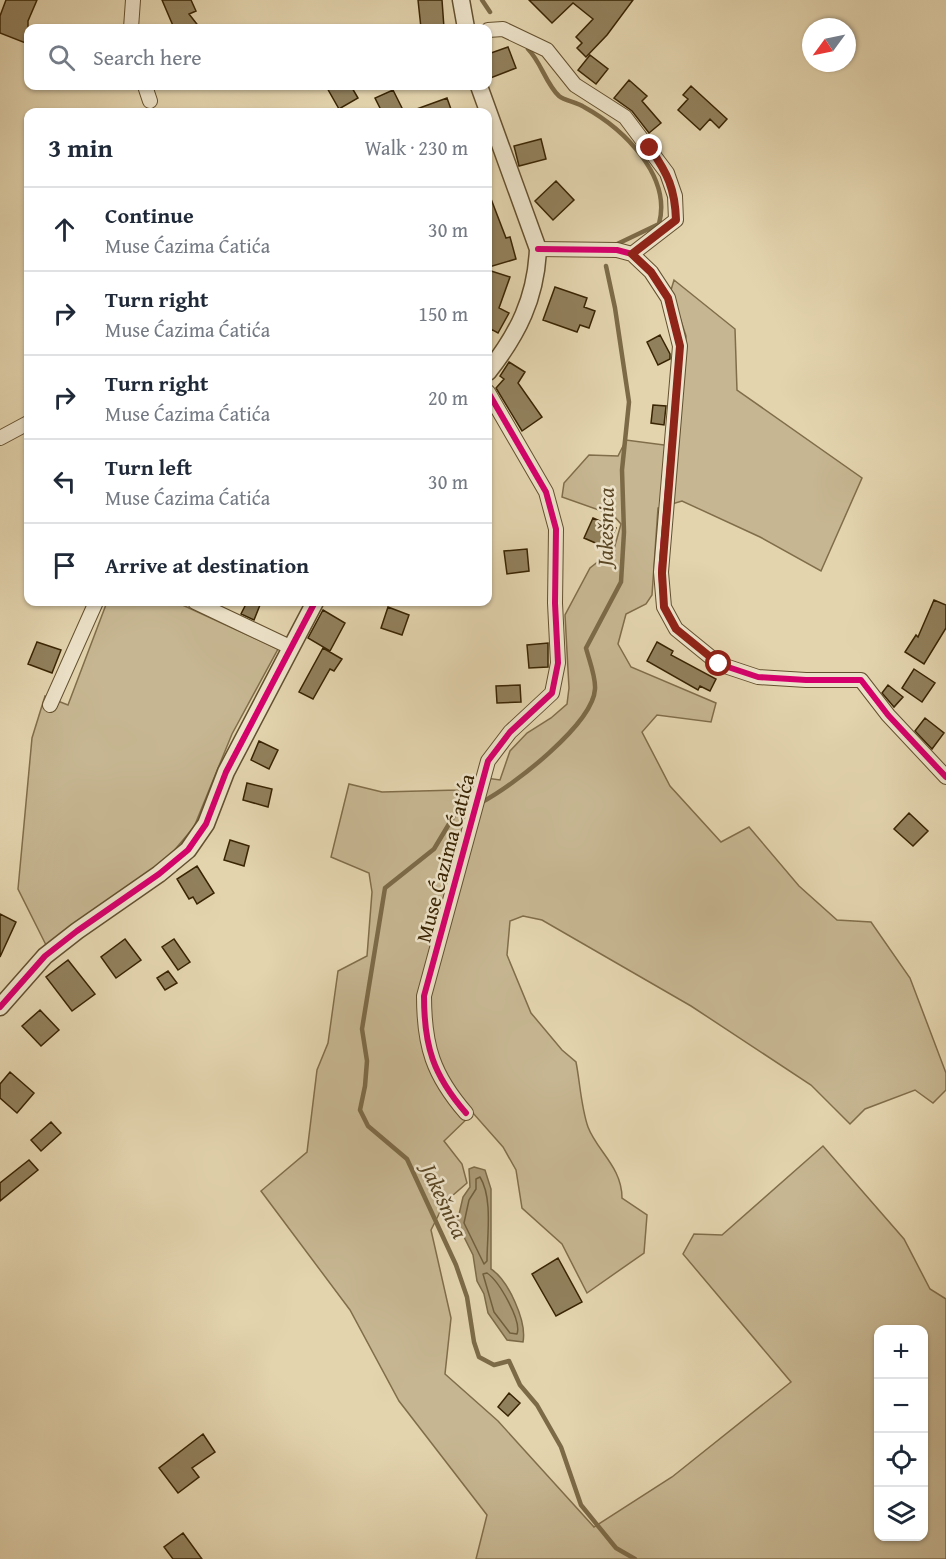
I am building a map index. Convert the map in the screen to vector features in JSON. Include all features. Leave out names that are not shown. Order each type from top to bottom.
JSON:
[{"type":"street","points":[[131,24],[133,0]]},
{"type":"street","points":[[461,0],[465,24]]},
{"type":"street","points":[[492,30],[503,29],[547,50],[575,85],[625,117],[667,172],[675,195],[676,220],[632,254]]},
{"type":"street","points":[[146,90],[150,101]]},
{"type":"street","points":[[480,90],[487,108]]},
{"type":"street","points":[[492,122],[538,249],[537,278],[521,322],[492,366]]},
{"type":"street","points":[[538,249],[617,250],[632,254],[651,272],[668,298],[680,346],[662,573],[664,607],[676,629],[719,664],[758,677],[806,681],[861,680],[888,716],[946,777]]},
{"type":"street","name":"Muse Ćazima Ćatića","points":[[466,1113],[450,1094],[432,1062],[424,1032],[424,996],[488,761],[510,732],[552,693],[558,663],[555,603],[556,529],[546,492],[492,399]]},
{"type":"street","points":[[0,438],[24,425]]},
{"type":"street","points":[[50,705],[94,606]]},
{"type":"street","points":[[203,606],[290,647]]},
{"type":"street","points":[[0,1007],[45,956],[159,874],[188,850],[206,824],[226,772],[313,606]]},
{"type":"shaded area","points":[[674,280],[735,329],[737,390],[862,478],[821,571],[760,537],[682,501],[658,508],[652,595],[646,604],[626,614],[618,644],[631,667],[716,703],[711,722],[657,715],[642,732],[670,786],[721,842],[749,827],[799,886],[837,920],[871,922],[910,978],[946,1073],[946,1090],[933,1103],[915,1090],[865,1109],[850,1124],[811,1085],[691,1006],[542,920],[523,916],[510,921],[507,955],[531,1013],[562,1050],[576,1062],[582,1103],[592,1136],[614,1168],[621,1187],[622,1198],[647,1215],[644,1253],[587,1293],[562,1244],[522,1208],[516,1170],[503,1147],[473,1113],[444,1141],[462,1164],[467,1183],[445,1202],[431,1230],[451,1318],[445,1374],[498,1421],[594,1527],[672,1477],[791,1382],[683,1254],[694,1234],[722,1235],[823,1146],[904,1239],[930,1289],[946,1299],[946,1559],[476,1559],[487,1515],[399,1401],[350,1310],[261,1191],[307,1152],[317,1070],[328,1043],[338,971],[367,956],[372,892],[369,873],[331,857],[349,784],[382,792],[458,790],[479,777],[500,780],[510,751],[527,733],[551,718],[567,704],[569,688],[565,615],[590,568],[614,549],[621,524],[613,515],[562,497],[564,483],[589,455],[618,456],[626,440],[664,445],[679,438],[686,336],[671,290]]},
{"type":"shaded area","points":[[105,606],[185,606],[278,649],[232,734],[194,827],[161,866],[46,945],[18,889],[32,738],[45,696],[68,705]]},
{"type":"water","points":[[474,1167],[485,1170],[491,1189],[491,1269],[504,1282],[515,1302],[522,1323],[523,1342],[507,1340],[488,1313],[484,1294],[477,1281],[473,1255],[457,1223],[463,1197],[470,1187],[469,1169]]},
{"type":"building","points":[[6,0],[37,0],[28,24],[24,24],[24,42],[0,33],[0,16]]},
{"type":"building","points":[[162,0],[191,0],[196,11],[189,14],[197,24],[172,24]]},
{"type":"building","points":[[418,0],[442,0],[444,24],[421,24]]},
{"type":"building","points":[[529,0],[633,0],[607,35],[586,57],[577,48],[582,43],[576,37],[593,19],[573,3],[552,23]]},
{"type":"building","points":[[508,47],[516,68],[492,77],[492,53]]},
{"type":"building","points":[[590,55],[608,69],[596,84],[578,70]]},
{"type":"building","points":[[629,80],[647,96],[642,101],[661,123],[649,133],[632,111],[614,98]]},
{"type":"building","points":[[691,86],[727,119],[719,128],[710,119],[700,130],[678,110],[688,99],[683,95]]},
{"type":"building","points":[[328,90],[353,90],[358,98],[338,108]]},
{"type":"building","points":[[393,90],[402,108],[380,108],[375,98]]},
{"type":"building","points":[[447,98],[451,108],[419,108]]},
{"type":"building","points":[[541,139],[546,159],[519,166],[514,146]]},
{"type":"building","points":[[556,181],[574,200],[553,220],[535,201]]},
{"type":"building","points":[[492,201],[506,238],[510,237],[516,259],[492,266]]},
{"type":"building","points":[[492,271],[510,277],[499,308],[509,313],[498,333],[492,330]]},
{"type":"building","points":[[555,287],[587,298],[584,307],[595,311],[589,328],[580,325],[577,332],[543,320]]},
{"type":"building","points":[[660,335],[670,354],[670,359],[658,365],[647,342]]},
{"type":"building","points":[[509,362],[525,372],[518,383],[542,417],[522,431],[496,388],[504,379],[500,376]]},
{"type":"building","points":[[653,405],[666,406],[664,425],[651,423]]},
{"type":"building","points":[[593,518],[616,528],[607,548],[584,538]]},
{"type":"building","points":[[527,549],[529,571],[507,574],[504,551]]},
{"type":"building","points":[[934,600],[946,605],[946,628],[924,664],[905,652],[916,635],[918,637]]},
{"type":"building","points":[[245,606],[260,606],[254,620],[241,614]]},
{"type":"building","points":[[388,607],[409,615],[402,635],[381,628]]},
{"type":"building","points":[[323,610],[345,623],[330,651],[308,638]]},
{"type":"building","points":[[37,642],[61,650],[52,673],[28,664]]},
{"type":"building","points":[[657,642],[673,651],[671,655],[716,679],[710,691],[700,686],[698,690],[647,661]]},
{"type":"building","points":[[548,643],[548,667],[529,668],[527,645]]},
{"type":"building","points":[[323,648],[342,659],[334,671],[330,669],[313,699],[299,692]]},
{"type":"building","points":[[914,669],[935,683],[922,702],[902,688]]},
{"type":"building","points":[[520,685],[521,702],[497,703],[496,686]]},
{"type":"building","points":[[888,685],[903,697],[894,707],[882,693]]},
{"type":"building","points":[[925,718],[944,733],[932,749],[915,731]]},
{"type":"building","points":[[259,741],[278,750],[269,769],[251,760]]},
{"type":"building","points":[[247,783],[272,789],[268,807],[243,800]]},
{"type":"building","points":[[909,813],[928,831],[913,846],[894,829]]},
{"type":"building","points":[[230,840],[249,846],[244,866],[224,860]]},
{"type":"building","points":[[197,866],[214,893],[197,904],[193,897],[189,899],[177,879]]},
{"type":"building","points":[[0,914],[16,922],[0,957]]},
{"type":"building","points":[[125,939],[141,960],[116,978],[101,957]]},
{"type":"building","points":[[174,939],[190,962],[178,970],[162,947]]},
{"type":"building","points":[[68,960],[95,994],[72,1011],[46,977]]},
{"type":"building","points":[[168,971],[177,983],[165,990],[157,978]]},
{"type":"building","points":[[40,1010],[59,1030],[41,1046],[22,1026]]},
{"type":"building","points":[[10,1072],[34,1093],[17,1113],[0,1098],[0,1084]]},
{"type":"building","points":[[51,1122],[61,1133],[41,1151],[31,1140]]},
{"type":"building","points":[[29,1160],[38,1170],[0,1201],[0,1183]]},
{"type":"building","points":[[558,1258],[582,1302],[556,1316],[532,1274]]},
{"type":"building","points":[[509,1393],[520,1403],[508,1416],[498,1407]]},
{"type":"building","points":[[203,1434],[215,1452],[192,1468],[199,1477],[178,1493],[159,1468]]},
{"type":"building","points":[[183,1533],[202,1559],[173,1559],[164,1547]]},
{"type":"waterway","name":"Jakešnica","points":[[482,0],[490,12]]},
{"type":"waterway","name":"Jakešnica","points":[[528,49],[559,96],[581,105],[614,128],[629,141],[652,172],[661,206],[659,224],[613,246]]},
{"type":"waterway","name":"Jakešnica","points":[[482,802],[512,783],[549,753],[581,719],[591,703],[595,689],[586,648],[621,582],[624,532],[622,470],[629,402],[615,308],[606,266]]},
{"type":"waterway","name":"Jakešnica","points":[[467,809],[455,814],[434,849],[385,888],[362,1029],[367,1061],[360,1110],[368,1126],[407,1159],[456,1265],[467,1297],[474,1342],[479,1357],[494,1365],[509,1361],[520,1385],[537,1405],[561,1447],[581,1505],[616,1548],[635,1559]]},
{"type":"cycle path","points":[[538,249],[617,250],[632,254],[651,272],[668,298],[680,346],[661,572],[664,607],[676,629],[719,664],[758,677],[861,680],[888,715],[946,777]]},
{"type":"cycle path","points":[[466,1113],[446,1086],[433,1059],[426,1030],[424,996],[488,761],[510,732],[552,693],[558,663],[555,603],[556,529],[546,492],[492,399]]},
{"type":"cycle path","points":[[0,1007],[45,956],[159,874],[188,850],[206,824],[226,772],[313,606]]},
{"type":"route","points":[[650,148],[667,172],[675,195],[676,220],[632,254],[651,272],[668,298],[680,346],[662,573],[664,607],[676,629],[719,664]]}]
